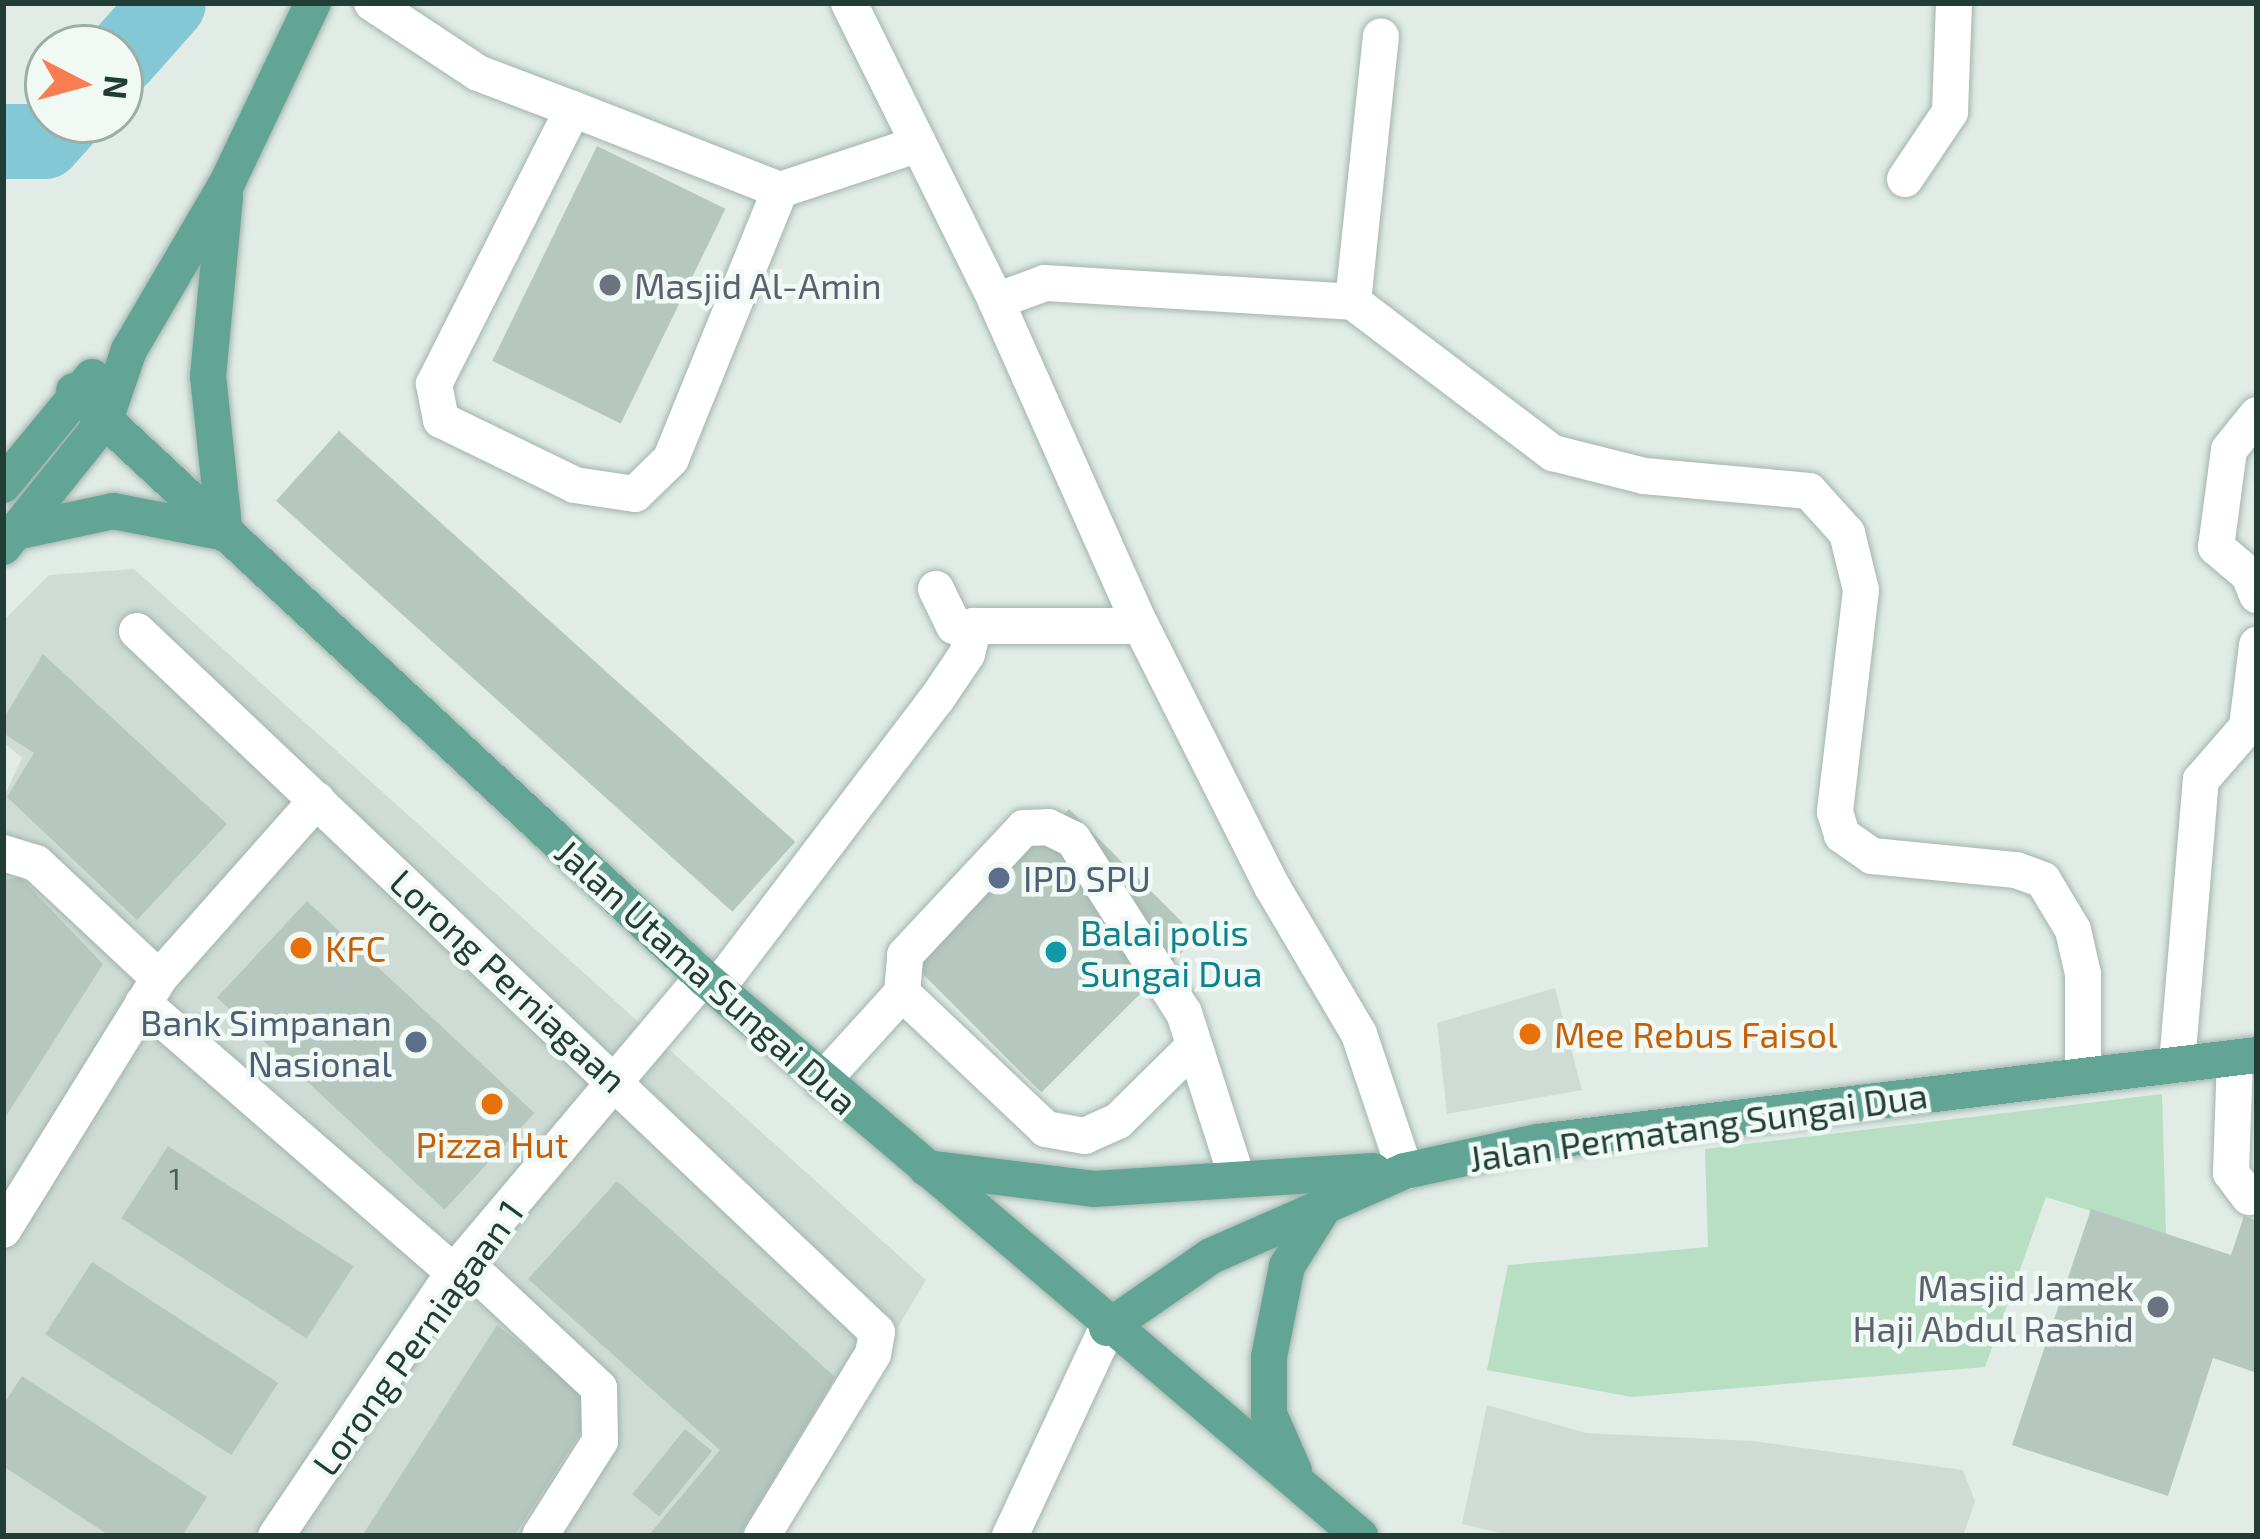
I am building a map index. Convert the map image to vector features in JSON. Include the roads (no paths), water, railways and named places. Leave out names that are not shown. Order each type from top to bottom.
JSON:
[{"type":"main road","points":[[10,540],[105,420],[129,350],[226,183],[313,3]]},
{"type":"main road","points":[[10,540],[113,511],[225,534],[208,376],[226,183]]},
{"type":"main road","points":[[3,485],[74,391],[129,350]]},
{"type":"main road","name":"Jalan Utama Sungai Dua","points":[[74,391],[710,982],[1107,1328],[1299,1480],[1360,1536]]},
{"type":"main road","name":"Jalan Permatang Sungai Dua","points":[[1107,1328],[1211,1256],[1329,1199],[1405,1171],[1538,1142],[2246,1056]]},
{"type":"main road","points":[[922,1167],[1094,1189],[1235,1175],[1405,1171]]},
{"type":"main road","points":[[1299,1480],[1269,1414],[1269,1357],[1287,1266],[1329,1199]]},
{"type":"street","points":[[372,3],[478,73],[780,190],[919,144]]},
{"type":"street","points":[[849,3],[996,301],[1141,626],[1273,888],[1360,1034],[1405,1171]]},
{"type":"street","points":[[1905,179],[1950,112],[1954,3]]},
{"type":"street","points":[[1353,302],[1381,36]]},
{"type":"street","points":[[573,109],[434,384],[441,420],[575,485],[635,494],[670,459],[780,190]]},
{"type":"street","points":[[996,301],[1045,283],[1353,302],[1553,453],[1644,476],[1809,491],[1831,509],[1847,533],[1861,590],[1835,812],[1842,835],[1872,856],[2016,870],[2043,880],[2073,930],[2083,974],[2084,1075]]},
{"type":"street","points":[[2257,415],[2229,450],[2207,546],[2249,574],[2257,595]]},
{"type":"street","points":[[936,589],[954,626],[970,631],[978,625],[1141,626]]},
{"type":"street","name":"Lorong Perniagaan","points":[[136,631],[614,1078],[877,1332],[873,1354],[762,1536]]},
{"type":"street","name":"Lorong Perniagaan 1","points":[[276,1536],[459,1267],[614,1078],[710,982],[936,700],[967,654],[970,631]]},
{"type":"street","points":[[2177,1064],[2201,780],[2247,727],[2257,645]]},
{"type":"street","points":[[3,1230],[151,991],[317,800]]},
{"type":"street","points":[[822,1081],[902,993],[905,955],[1024,828],[1048,827],[1073,839],[1184,1013],[1235,1175]]},
{"type":"street","points":[[3,853],[36,863],[151,991],[599,1388],[600,1442],[546,1534]]},
{"type":"street","points":[[902,993],[1046,1129],[1085,1136],[1118,1121],[1193,1047]]},
{"type":"street","points":[[2246,1056],[2231,1173],[2249,1197]]},
{"type":"street","points":[[1010,1536],[1107,1328]]},
{"type":"waterway","points":[[144,30],[168,3]]},
{"type":"waterway","points":[[3,141],[24,141]]},
{"type":"place","name":"Masjid Al-Amin","points":[[610,285]]},
{"type":"place","name":"IPD SPU","points":[[999,878]]},
{"type":"place","name":"KFC","points":[[301,948]]},
{"type":"place","name":"Balai polis Sungai Dua","points":[[1056,952]]},
{"type":"place","name":"Mee Rebus Faisol","points":[[1530,1034]]},
{"type":"place","name":"Bank Simpanan Nasional","points":[[416,1042]]},
{"type":"place","name":"Pizza Hut","points":[[492,1104]]},
{"type":"place","name":"Masjid Jamek Haji Abdul Rashid","points":[[2158,1307]]}]
